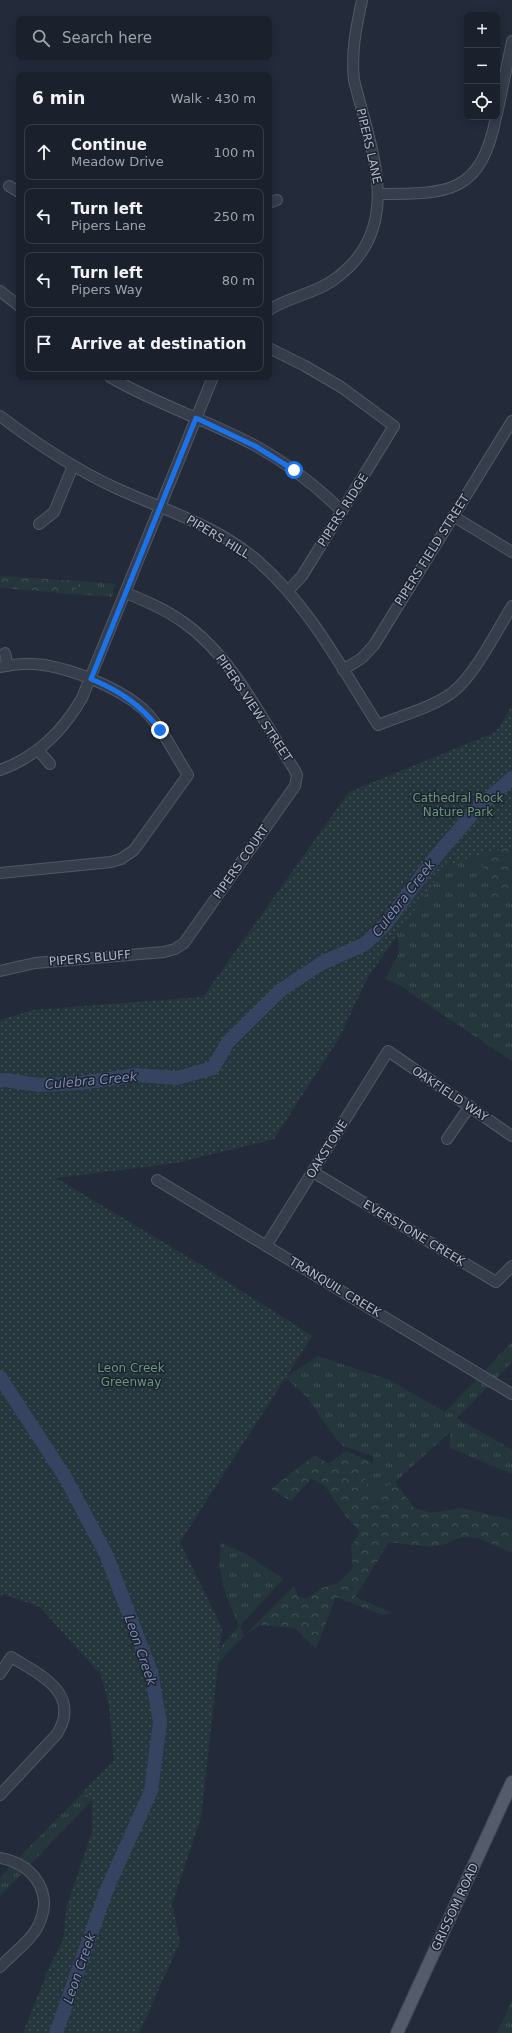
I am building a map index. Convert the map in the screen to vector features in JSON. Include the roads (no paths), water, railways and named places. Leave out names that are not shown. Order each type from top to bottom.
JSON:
[{"type":"main road","name":"GRISSOM ROAD","points":[[397,2033],[512,1782]]},
{"type":"street","name":"PIPERS LANE","points":[[272,308],[285,301],[325,285],[350,266],[360,255],[372,232],[378,213],[379,194],[377,172],[354,80],[352,65],[353,42],[362,0]]},
{"type":"street","points":[[500,101],[512,41]]},
{"type":"street","points":[[379,194],[430,193],[461,183],[474,171],[485,157],[490,146],[496,120]]},
{"type":"street","points":[[9,186],[16,190]]},
{"type":"street","points":[[0,291],[16,304]]},
{"type":"street","name":"PIPERS RIDGE","points":[[272,350],[305,366],[341,387],[394,426],[302,576],[288,591]]},
{"type":"street","points":[[116,380],[157,402],[196,418],[255,446],[294,470],[317,487],[342,511]]},
{"type":"street","points":[[0,770],[38,750],[65,724],[82,698],[162,506],[212,380]]},
{"type":"street","name":"PIPERS HILL","points":[[0,416],[73,466],[118,489],[162,506],[205,526],[232,542],[258,562],[302,607],[378,725],[441,699],[454,691],[469,675],[512,606]]},
{"type":"street","name":"PIPERS FIELD STREET","points":[[343,670],[368,653],[374,645],[512,421]]},
{"type":"street","points":[[39,524],[54,512],[73,466]]},
{"type":"street","points":[[453,516],[512,552]]},
{"type":"street","name":"PIPERS VIEW STREET","points":[[126,593],[165,610],[184,622],[216,651],[236,677],[297,775]]},
{"type":"street","points":[[0,873],[111,862],[128,856],[134,850],[188,775],[160,730],[143,710],[122,694],[91,679],[46,665],[32,664],[4,666],[5,653]]},
{"type":"street","points":[[38,750],[50,764]]},
{"type":"street","name":"PIPERS COURT","points":[[179,946],[184,943],[295,786],[297,775]]},
{"type":"street","name":"PIPERS BLUFF","points":[[0,971],[35,963],[164,952],[179,946]]},
{"type":"street","name":"OAKFIELD WAY","points":[[388,1051],[512,1136]]},
{"type":"street","name":"OAKSTONE","points":[[266,1246],[388,1051]]},
{"type":"street","points":[[447,1139],[470,1106]]},
{"type":"street","name":"EVERSTONE CREEK","points":[[313,1172],[496,1282],[512,1266]]},
{"type":"street","name":"TRANQUIL CREEK","points":[[157,1180],[512,1394]]},
{"type":"street","points":[[0,1674],[11,1657],[53,1683],[62,1698],[64,1715],[57,1734],[0,1795]]},
{"type":"street","points":[[0,1858],[21,1864],[31,1872],[40,1887],[43,1907],[39,1924],[34,1932],[0,1967]]},
{"type":"waterway","name":"Culebra Creek","points":[[0,1081],[5,1080],[39,1085],[80,1083],[137,1075],[177,1078],[213,1068],[228,1042],[281,990],[322,963],[365,944],[384,926],[437,855],[475,811],[512,778]]},
{"type":"waterway","name":"Leon Creek","points":[[0,1377],[65,1477],[106,1554],[151,1672],[160,1722],[151,1791],[107,1889],[56,2033]]},
{"type":"park label","name":"Cathedral Rock Nature Park","points":[[458,805]]},
{"type":"park label","name":"Leon Creek Greenway","points":[[131,1375]]}]
